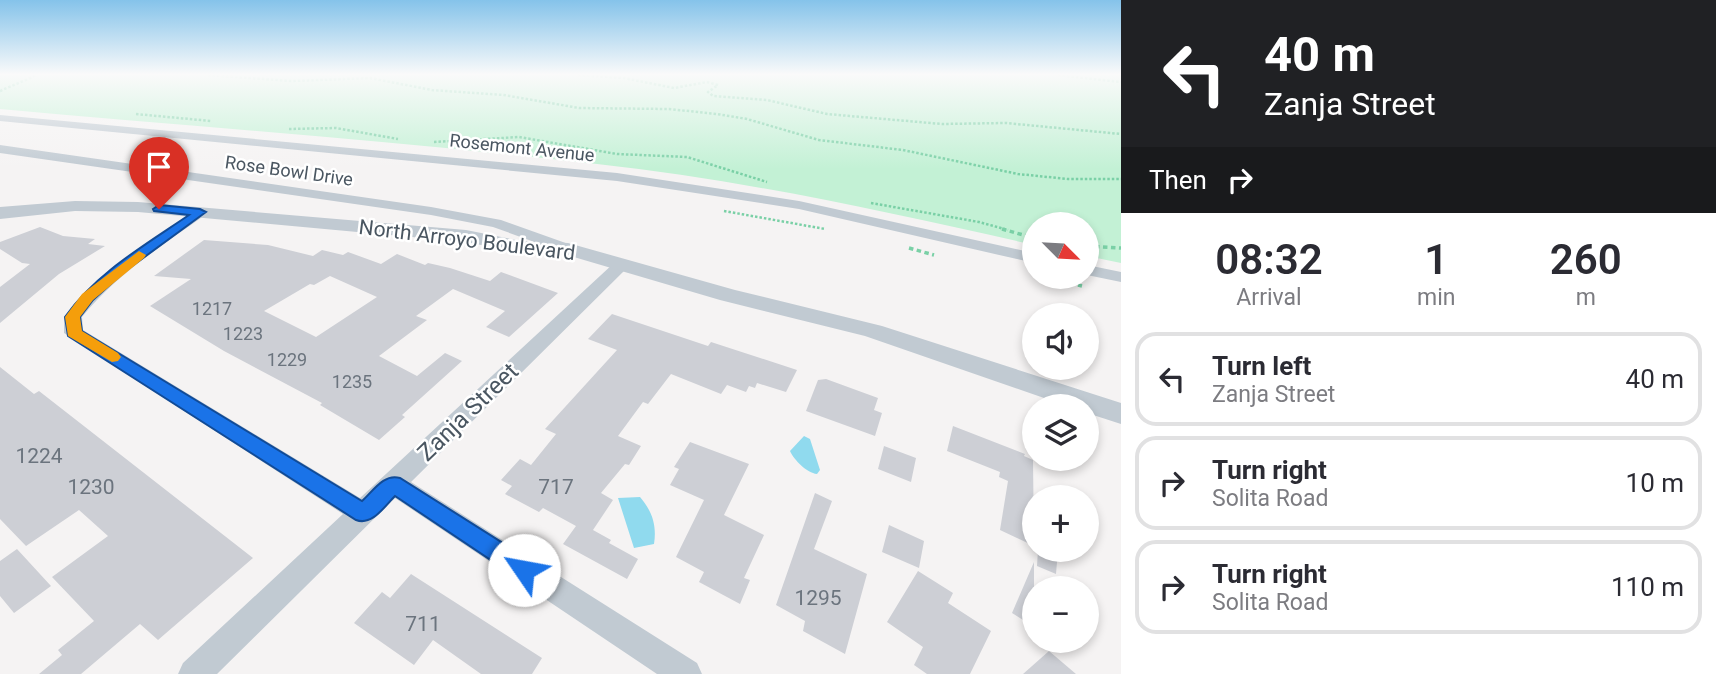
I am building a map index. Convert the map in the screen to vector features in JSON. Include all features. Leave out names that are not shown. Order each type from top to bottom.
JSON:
[{"type":"street","name":"Rosemont Avenue","points":[[0,118],[617,177],[799,205],[1022,255]]},
{"type":"street","name":"Rose Bowl Drive","points":[[0,149],[431,211],[496,223],[568,249]]},
{"type":"street","name":"North Arroyo Boulevard","points":[[0,213],[75,206],[200,212],[466,236],[521,247],[568,249],[873,331],[1121,414]]},
{"type":"street","points":[[200,212],[120,269],[87,297],[73,317],[74,333],[363,513]]},
{"type":"street","name":"Zanja Street","points":[[194,674],[620,265]]},
{"type":"street","points":[[1099,272],[1121,277]]},
{"type":"street","points":[[393,484],[686,674]]},
{"type":"path","points":[[570,106],[696,112],[747,119],[819,139],[903,150],[1018,174],[1121,180]]},
{"type":"path","points":[[790,106],[827,114],[942,124],[1006,123],[1121,134]]},
{"type":"path","points":[[723,211],[832,231]]},
{"type":"path","points":[[906,247],[941,256]]},
{"type":"path","points":[[1099,247],[1121,248]]},
{"type":"green space","points":[[0,106],[1121,106],[1121,263],[1099,258],[1099,212],[1022,212],[1022,242],[816,198],[707,179],[448,148],[0,109]]},
{"type":"water","points":[[804,436],[810,439],[820,470],[817,474],[801,466],[790,451]]},
{"type":"water","points":[[640,497],[653,519],[654,544],[634,548],[618,498]]},
{"type":"building","points":[[40,227],[63,236],[95,239],[88,244],[105,246],[59,274],[0,323],[0,287],[30,264],[22,263],[0,249],[0,242]]},
{"type":"building","points":[[204,240],[268,245],[313,256],[322,250],[343,255],[348,252],[381,264],[397,254],[425,265],[428,263],[450,268],[490,281],[501,272],[558,293],[509,337],[486,327],[505,311],[453,289],[416,316],[427,320],[379,356],[417,376],[445,353],[462,361],[402,415],[405,417],[379,440],[320,405],[322,403],[224,351],[150,306],[191,279],[154,276]],"holes":[[[330,276],[377,297],[316,337],[264,311],[310,284],[314,285]]]},
{"type":"building","points":[[612,314],[708,346],[711,342],[797,370],[786,392],[757,383],[755,388],[749,386],[746,392],[727,385],[721,394],[671,374],[648,404],[643,402],[618,436],[641,446],[629,465],[625,464],[601,493],[613,500],[593,530],[611,540],[609,543],[638,559],[627,579],[563,544],[576,526],[543,508],[539,512],[505,494],[512,486],[501,480],[520,459],[531,465],[556,434],[545,429],[617,350],[588,339]]},
{"type":"building","points":[[0,367],[34,394],[39,391],[253,558],[158,640],[140,624],[81,674],[39,674],[62,655],[58,650],[94,621],[52,577],[108,536],[79,510],[26,546],[0,519]]},
{"type":"building","points":[[826,379],[878,398],[874,410],[882,413],[875,436],[806,411],[818,380]]},
{"type":"building","points":[[953,426],[1022,453],[1022,471],[1033,471],[1033,485],[1022,485],[1022,540],[1000,530],[1008,481],[999,477],[1000,472],[947,451]]},
{"type":"building","points":[[690,442],[749,464],[724,515],[764,535],[744,578],[750,580],[740,604],[699,582],[704,572],[676,557],[704,500],[670,485],[679,469],[674,467]]},
{"type":"building","points":[[884,446],[916,458],[911,482],[878,469]]},
{"type":"building","points":[[815,493],[832,501],[814,549],[867,574],[845,654],[803,631],[805,621],[776,605]]},
{"type":"building","points":[[889,525],[924,541],[919,568],[882,552]]},
{"type":"building","points":[[17,549],[51,586],[14,613],[0,596],[0,561]]},
{"type":"building","points":[[1034,562],[1034,576],[1028,576]]},
{"type":"building","points":[[1037,562],[1057,562],[1056,574],[1037,566]]},
{"type":"building","points":[[918,571],[953,593],[948,603],[991,631],[970,674],[927,674],[914,665],[923,647],[887,622]]},
{"type":"building","points":[[411,574],[542,658],[532,674],[481,674],[433,640],[414,665],[354,623],[382,592],[390,598]]},
{"type":"building","points":[[1022,590],[1022,619],[1012,613]]},
{"type":"building","points":[[1047,653],[1051,653],[1076,674],[1023,674]]},
{"type":"slow traffic","points":[[112,357],[74,333],[73,317],[87,297],[139,255]]},
{"type":"route","points":[[159,209],[200,212],[120,269],[87,297],[73,317],[74,333],[363,513],[393,484],[524,570]]}]
